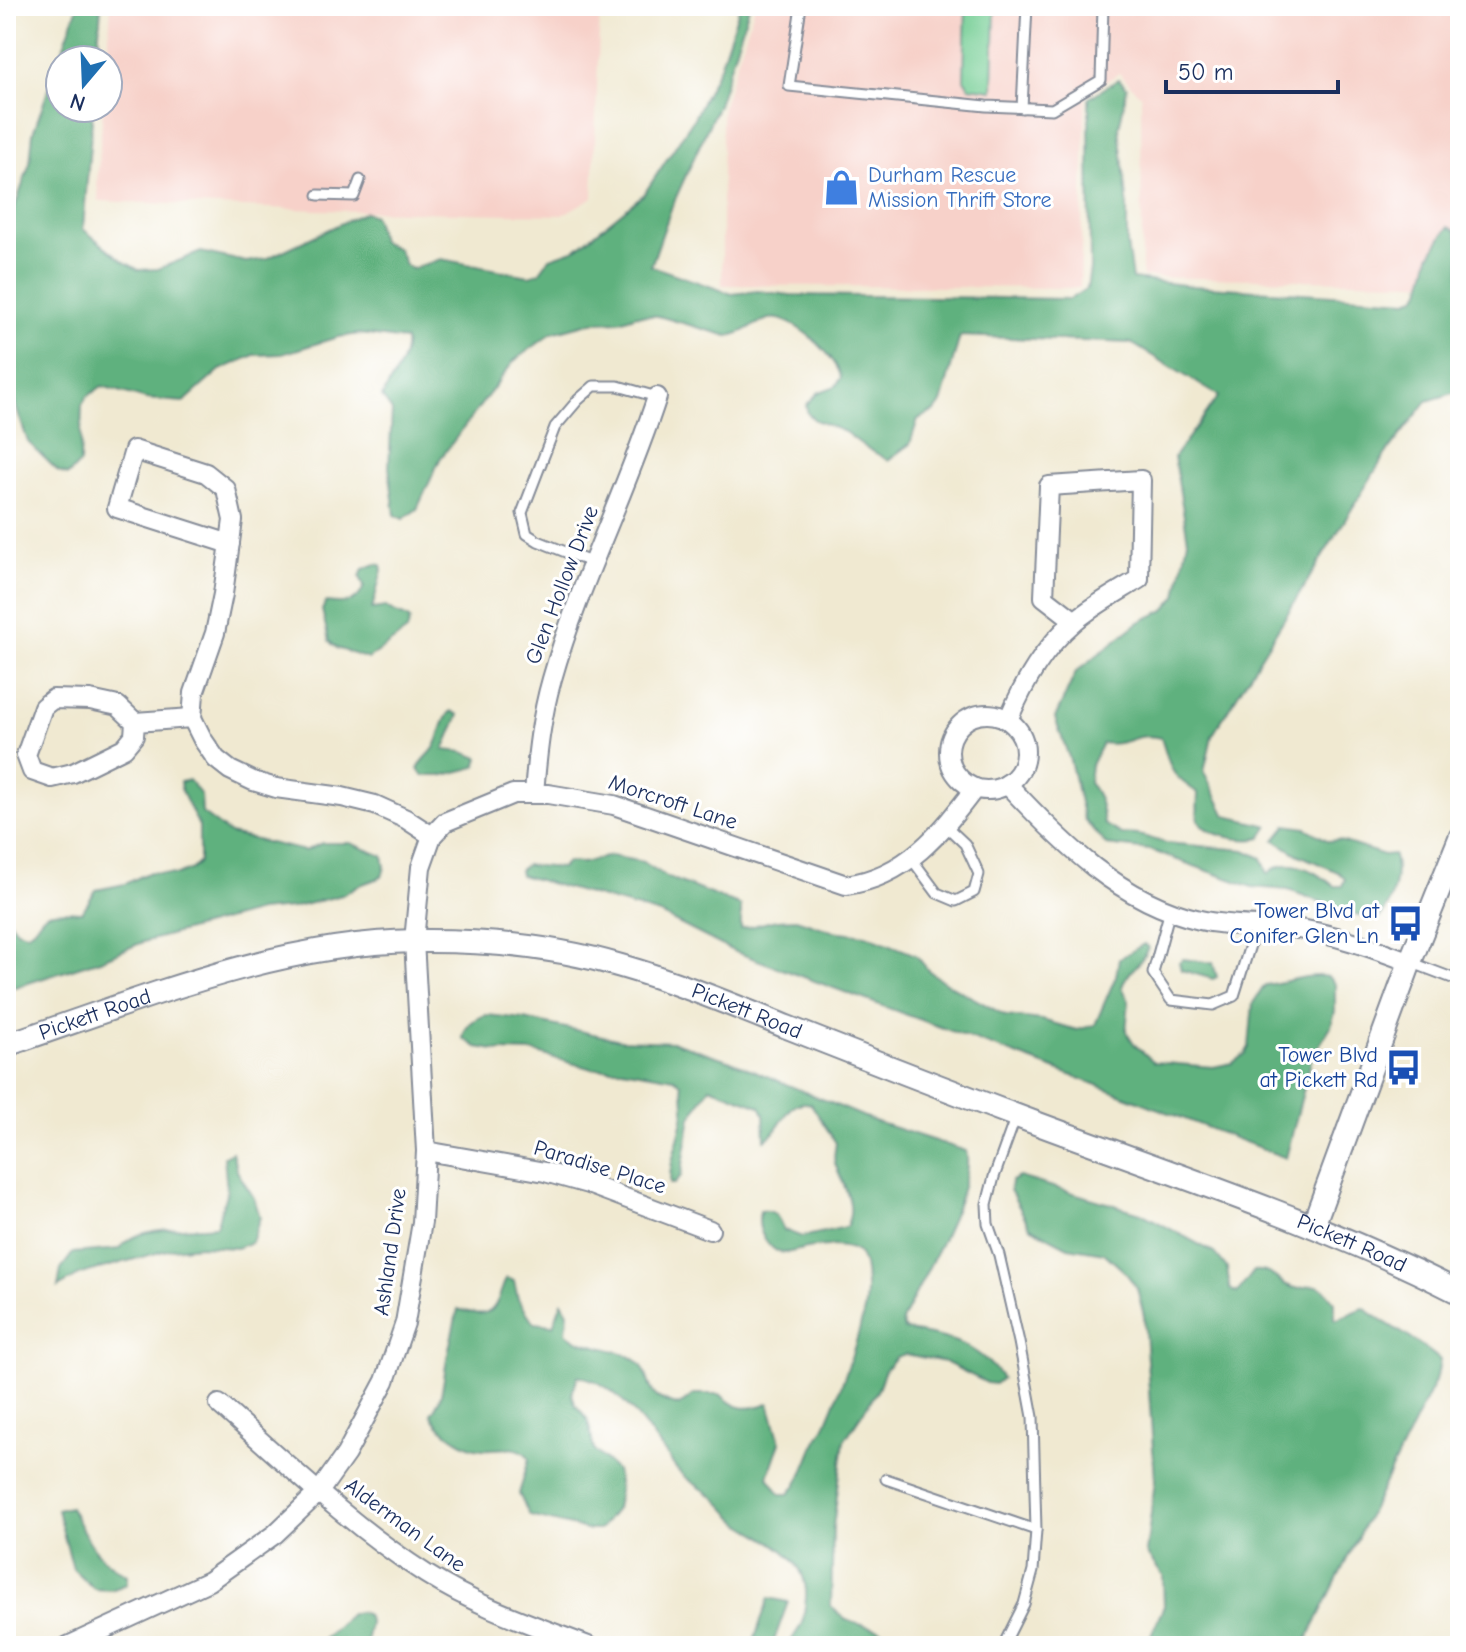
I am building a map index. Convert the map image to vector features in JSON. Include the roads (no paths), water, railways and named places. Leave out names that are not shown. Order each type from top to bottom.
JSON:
[{"type":"street","name":"Glen Hollow Drive","points":[[534,794],[544,711],[552,677],[593,563],[639,454],[657,397]]},
{"type":"street","points":[[230,544],[117,508],[134,450],[206,473],[226,489],[233,520],[230,544],[215,633],[194,693],[192,718],[216,759],[230,770],[276,788],[375,805],[432,836],[421,867],[414,941]]},
{"type":"street","points":[[1008,720],[1042,656],[1075,621],[1139,579],[1141,480],[1049,486],[1044,597],[1075,621]]},
{"type":"street","points":[[135,722],[134,736],[124,748],[73,773],[52,778],[32,771],[26,755],[43,707],[53,699],[90,700],[118,706],[135,722],[192,718]]},
{"type":"street","points":[[997,715],[1008,720],[1023,740],[1023,765],[1007,784],[995,789],[975,788],[960,779],[952,769],[948,757],[953,733],[972,716],[997,715]]},
{"type":"street","points":[[1007,784],[1088,865],[1170,910],[1203,921],[1323,934],[1410,962]]},
{"type":"street","name":"Morcroft Lane","points":[[432,836],[445,822],[513,794],[579,798],[614,805],[846,885],[864,883],[911,858],[946,826],[975,788]]},
{"type":"street","points":[[1313,1226],[1410,962],[1460,838]]},
{"type":"street","name":"Ashland Drive","points":[[68,1646],[209,1581],[275,1534],[319,1492],[346,1454],[385,1381],[405,1323],[422,1222],[426,1151],[414,941]]},
{"type":"street","name":"Pickett Road","points":[[6,1045],[200,981],[268,962],[366,943],[483,941],[541,948],[619,965],[681,986],[1016,1116],[1313,1226],[1460,1293]]},
{"type":"street","name":"Paradise Place","points":[[426,1151],[545,1172],[614,1193],[710,1230]]},
{"type":"street","name":"Alderman Lane","points":[[219,1404],[345,1515],[436,1580],[497,1611],[588,1646]]},
{"type":"lane","points":[[801,6],[789,86],[1052,109],[1101,80],[1103,6]]},
{"type":"lane","points":[[1022,108],[1027,6]]},
{"type":"lane","points":[[318,195],[354,196],[360,180]]},
{"type":"lane","points":[[593,563],[527,534],[522,513],[555,427],[594,386],[618,386],[657,397]]},
{"type":"lane","points":[[911,858],[937,893],[956,901],[974,892],[979,874],[965,844],[946,826]]},
{"type":"lane","points":[[1170,910],[1153,973],[1171,1000],[1213,1005],[1234,996],[1256,926]]},
{"type":"lane","points":[[1410,962],[1460,981]]},
{"type":"lane","points":[[1003,1646],[1024,1604],[1033,1571],[1036,1530],[1033,1417],[1019,1342],[987,1214],[994,1177],[1016,1116]]},
{"type":"lane","points":[[886,1479],[1036,1530]]},
{"type":"place","name":"Durham Rescue Mission Thrift Store","points":[[842,188]]},
{"type":"place","name":"Tower Blvd at Conifer Glen Ln","points":[[1405,924]]},
{"type":"place","name":"Tower Blvd at Pickett Rd","points":[[1404,1068]]}]
